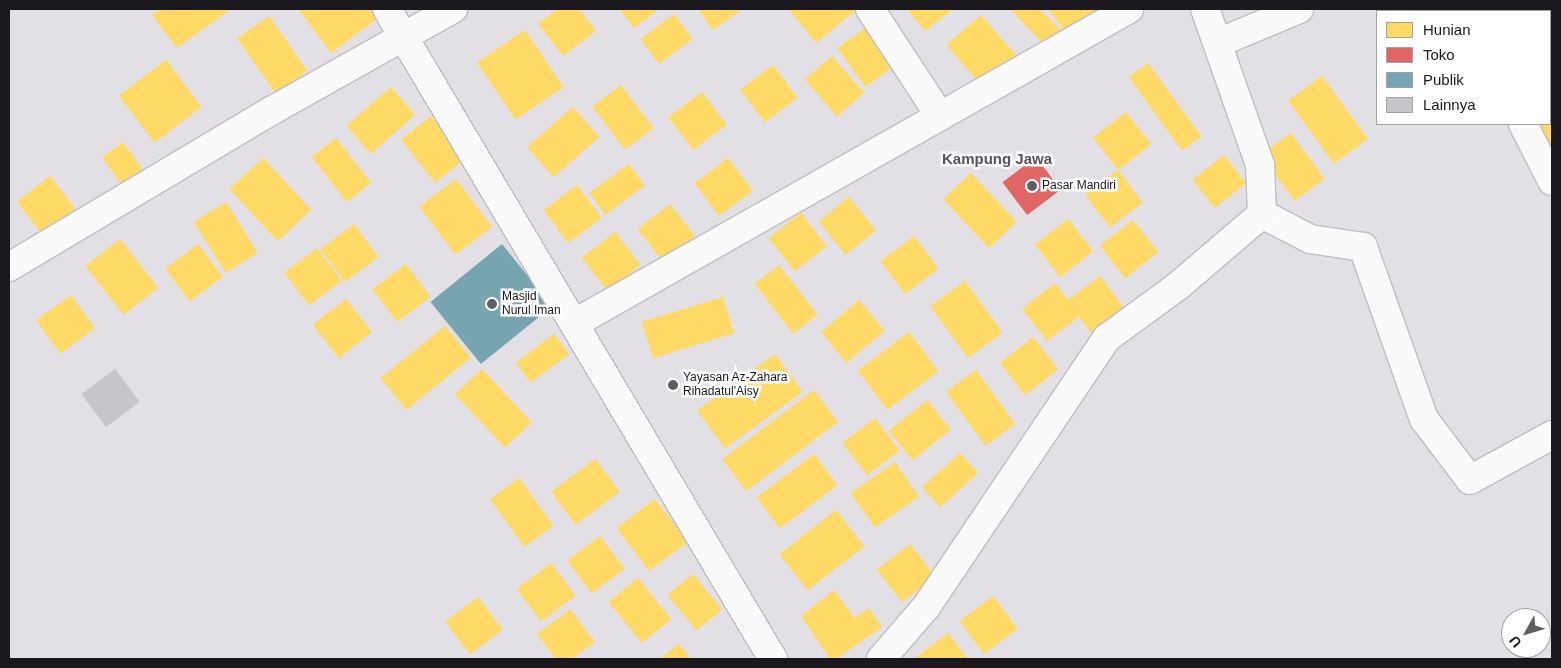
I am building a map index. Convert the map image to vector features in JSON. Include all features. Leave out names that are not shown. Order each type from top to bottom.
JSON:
[{"type":"street","points":[[387,9],[773,659]]},
{"type":"street","points":[[9,267],[270,111],[453,9]]},
{"type":"street","points":[[870,9],[940,116]]},
{"type":"street","points":[[575,323],[1129,9]]},
{"type":"street","points":[[1205,9],[1218,43],[1240,116],[1260,165],[1262,214]]},
{"type":"street","points":[[1218,43],[1299,9]]},
{"type":"street","points":[[1524,125],[1552,181]]},
{"type":"street","points":[[1262,214],[1310,239],[1363,246],[1424,419],[1470,480],[1552,435]]},
{"type":"street","points":[[881,659],[926,607],[1107,338],[1178,286],[1262,214]]},
{"type":"building: Hunian","points":[[161,9],[231,9],[177,48],[152,15]]},
{"type":"building: Hunian","points":[[298,9],[373,9],[380,17],[331,53]]},
{"type":"building: Hunian","points":[[557,9],[579,9],[596,31],[563,56],[538,24]]},
{"type":"building: Hunian","points":[[619,9],[659,9],[634,28]]},
{"type":"building: Hunian","points":[[698,9],[738,9],[740,11],[713,30]]},
{"type":"building: Hunian","points":[[788,9],[857,9],[816,43]]},
{"type":"building: Hunian","points":[[907,9],[953,9],[925,31]]},
{"type":"building: Hunian","points":[[1010,9],[1040,9],[1063,33],[1047,48]]},
{"type":"building: Hunian","points":[[1048,9],[1100,9],[1105,15],[1071,40]]},
{"type":"building: Hunian","points":[[1470,9],[1552,9],[1550,10]]},
{"type":"building: Hunian","points":[[674,14],[693,39],[659,64],[640,39]]},
{"type":"building: Hunian","points":[[981,15],[1019,59],[984,89],[946,45]]},
{"type":"building: Hunian","points":[[269,16],[307,71],[275,93],[237,38]]},
{"type":"building: Hunian","points":[[872,23],[900,62],[865,87],[837,48]]},
{"type":"building: Hunian","points":[[525,30],[564,87],[516,120],[477,62]]},
{"type":"building: Hunian","points":[[832,56],[864,93],[837,117],[805,80]]},
{"type":"building: Hunian","points":[[166,60],[202,107],[154,143],[119,96]]},
{"type":"building: Hunian","points":[[1148,63],[1201,137],[1182,151],[1129,77]]},
{"type":"building: Hunian","points":[[773,65],[798,98],[765,122],[740,90]]},
{"type":"building: Hunian","points":[[1322,76],[1368,139],[1334,164],[1288,101]]},
{"type":"building: Hunian","points":[[621,85],[653,128],[625,150],[592,107]]},
{"type":"building: Hunian","points":[[391,87],[415,115],[371,154],[346,126]]},
{"type":"building: Hunian","points":[[1552,91],[1552,147],[1540,125],[1551,125]]},
{"type":"building: Hunian","points":[[702,92],[727,125],[693,150],[668,117]]},
{"type":"building: Hunian","points":[[573,107],[599,137],[553,177],[527,147]]},
{"type":"building: Hunian","points":[[1126,112],[1151,144],[1118,170],[1093,138]]},
{"type":"building: Hunian","points":[[431,116],[465,159],[435,183],[401,139]]},
{"type":"building: Hunian","points":[[1291,133],[1325,179],[1295,201],[1261,155]]},
{"type":"building: Hunian","points":[[336,138],[371,183],[347,202],[312,157]]},
{"type":"building: Hunian","points":[[123,142],[148,176],[127,191],[102,157]]},
{"type":"building: Hunian","points":[[1224,155],[1246,183],[1215,208],[1192,180]]},
{"type":"building: Hunian","points":[[263,158],[311,210],[278,241],[229,189]]},
{"type":"building: Hunian","points":[[728,158],[753,191],[719,216],[694,183]]},
{"type":"building: Hunian","points":[[629,164],[645,186],[605,215],[589,193]]},
{"type":"building: Hunian","points":[[1118,170],[1143,203],[1110,227],[1085,195]]},
{"type":"building: Hunian","points":[[971,173],[1017,222],[989,248],[943,199]]},
{"type":"building: Hunian","points":[[50,176],[75,208],[42,234],[17,202]]},
{"type":"building: Hunian","points":[[456,179],[492,227],[455,255],[419,207]]},
{"type":"building: Hunian","points":[[577,185],[602,218],[568,243],[543,210]]},
{"type":"building: Hunian","points":[[849,197],[876,230],[846,255],[819,222]]},
{"type":"building: Hunian","points":[[226,202],[258,253],[226,273],[194,222]]},
{"type":"building: Hunian","points":[[670,204],[696,237],[664,262],[638,229]]},
{"type":"building: Hunian","points":[[801,213],[827,246],[795,271],[769,238]]},
{"type":"building: Hunian","points":[[1068,219],[1093,251],[1060,277],[1035,245]]},
{"type":"building: Hunian","points":[[1133,220],[1158,252],[1125,278],[1100,246]]},
{"type":"building: Hunian","points":[[354,224],[379,257],[345,282],[320,249]]},
{"type":"building: Hunian","points":[[615,232],[641,265],[608,291],[582,258]]},
{"type":"building: Hunian","points":[[914,236],[939,269],[905,294],[880,261]]},
{"type":"building: Hunian","points":[[120,239],[158,288],[123,315],[85,266]]},
{"type":"building: Hunian","points":[[198,244],[223,277],[190,301],[165,269]]},
{"type":"building: Hunian","points":[[317,248],[342,281],[309,305],[284,273]]},
{"type":"building: Hunian","points":[[406,264],[431,297],[397,322],[372,289]]},
{"type":"building: Hunian","points":[[779,265],[818,315],[793,334],[755,284]]},
{"type":"building: Hunian","points":[[1100,276],[1125,309],[1092,334],[1079,317],[1047,341],[1022,309],[1055,283],[1068,300]]},
{"type":"building: Hunian","points":[[965,281],[1003,333],[968,358],[930,306]]},
{"type":"building: Hunian","points":[[71,295],[95,328],[60,353],[36,320]]},
{"type":"building: Hunian","points":[[723,297],[734,333],[653,358],[642,322]]},
{"type":"building: Hunian","points":[[346,299],[372,332],[339,358],[313,325]]},
{"type":"building: Hunian","points":[[859,300],[885,331],[846,363],[821,332]]},
{"type":"building: Hunian","points":[[445,326],[471,358],[406,410],[380,378]]},
{"type":"building: Hunian","points":[[909,332],[938,371],[887,410],[858,371]]},
{"type":"building: Hunian","points":[[554,334],[569,354],[531,383],[516,363]]},
{"type":"building: Hunian","points":[[1033,337],[1058,369],[1025,395],[1000,363]]},
{"type":"building: Hunian","points":[[775,354],[803,392],[725,448],[697,410]]},
{"type":"building: Hunian","points":[[482,369],[532,422],[505,448],[455,394]]},
{"type":"building: Hunian","points":[[976,370],[1015,424],[985,446],[946,392]]},
{"type":"building: Hunian","points":[[814,390],[838,422],[746,491],[722,459]]},
{"type":"building: Hunian","points":[[927,400],[951,430],[913,460],[889,431]]},
{"type":"building: Hunian","points":[[875,418],[900,451],[867,475],[842,443]]},
{"type":"building: Hunian","points":[[960,453],[978,473],[940,507],[922,487]]},
{"type":"building: Hunian","points":[[814,454],[837,485],[780,528],[756,497]]},
{"type":"building: Hunian","points":[[595,459],[620,492],[576,525],[551,492]]},
{"type":"building: Hunian","points":[[895,462],[919,496],[875,527],[851,493]]},
{"type":"building: Hunian","points":[[519,478],[554,526],[525,547],[490,499]]},
{"type":"building: Hunian","points":[[655,499],[687,542],[649,571],[617,528]]},
{"type":"building: Hunian","points":[[836,510],[864,546],[808,591],[779,554]]},
{"type":"building: Hunian","points":[[600,536],[625,569],[592,593],[567,561]]},
{"type":"building: Hunian","points":[[910,544],[935,576],[902,602],[877,570]]},
{"type":"building: Hunian","points":[[551,563],[576,596],[541,622],[517,589]]},
{"type":"building: Hunian","points":[[693,574],[722,610],[696,631],[667,595]]},
{"type":"building: Hunian","points":[[638,578],[671,619],[642,643],[608,602]]},
{"type":"building: Hunian","points":[[834,590],[855,618],[869,608],[882,627],[836,659],[830,659],[801,616]]},
{"type":"building: Hunian","points":[[993,596],[1018,629],[984,654],[959,621]]},
{"type":"building: Hunian","points":[[478,597],[503,630],[470,654],[445,622]]},
{"type":"building: Hunian","points":[[570,609],[595,642],[572,659],[556,659],[537,634]]},
{"type":"building: Hunian","points":[[948,633],[968,659],[914,659]]},
{"type":"building: Hunian","points":[[679,644],[691,659],[660,659]]},
{"type":"building: Toko","name":"Pasar Mandiri","points":[[1036,157],[1061,190],[1027,215],[1002,182]]},
{"type":"building: Publik","name":"Masjid Nurul Iman","points":[[502,244],[552,306],[481,364],[431,302]]},
{"type":"building: Lainnya","points":[[115,369],[140,402],[106,427],[81,394]]},
{"type":"place","name":"Pasar Mandiri","points":[[1032,186]]},
{"type":"place","name":"Masjid Nurul Iman","points":[[492,304]]},
{"type":"place","name":"Yayasan Az-Zahara Rihadatul'Aisy","points":[[673,385]]},
{"type":"district","name":"Kampung Jawa","points":[[997,159]]}]
